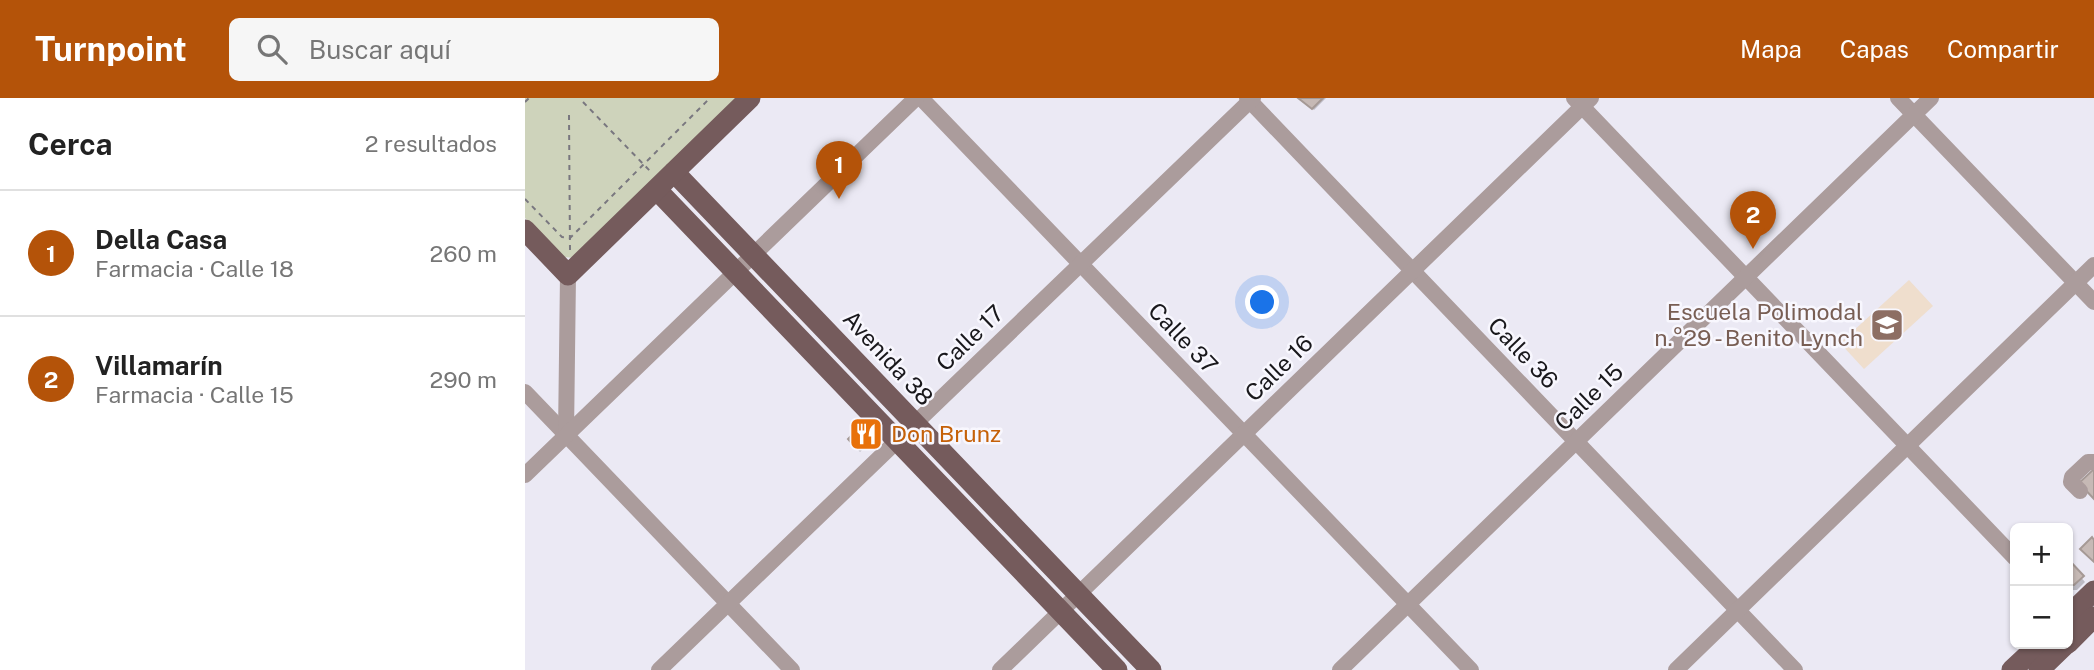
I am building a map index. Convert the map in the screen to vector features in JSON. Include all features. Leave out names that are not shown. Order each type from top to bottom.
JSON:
[{"type":"main road","points":[[525,230],[569,275],[750,98]]},
{"type":"main road","points":[[665,182],[736,272],[1117,670]]},
{"type":"main road","name":"Avenida 38","points":[[665,182],[754,254],[1151,670]]},
{"type":"main road","points":[[2039,670],[2076,627],[2094,591]]},
{"type":"main road","points":[[2013,670],[2035,649]]},
{"type":"street","points":[[525,475],[919,98]]},
{"type":"street","name":"Calle 37","points":[[919,98],[1471,670]]},
{"type":"street","points":[[1898,98],[2094,302]]},
{"type":"street","name":"Calle 15","points":[[1340,670],[1931,98]]},
{"type":"street","name":"Calle 17","points":[[659,670],[1250,99]]},
{"type":"street","name":"Calle 36","points":[[1250,99],[1795,670]]},
{"type":"street","points":[[1582,101],[2010,553]]},
{"type":"street","name":"Calle 16","points":[[1000,670],[1412,271],[1582,101]]},
{"type":"street","points":[[1676,670],[2094,265]]},
{"type":"street","points":[[566,435],[569,275]]},
{"type":"street","points":[[525,392],[792,670]]},
{"type":"street","points":[[2080,491],[2071,482],[2072,477],[2088,462],[2094,462]]},
{"type":"path","points":[[525,102],[529,98]]},
{"type":"path","points":[[570,238],[710,98]]},
{"type":"path","points":[[583,102],[665,182]]},
{"type":"path","points":[[569,115],[570,250]]},
{"type":"path","points":[[525,199],[562,237],[570,238]]},
{"type":"shaded area","name":"Escuela Polimodal n.°29 - Benito Lynch","points":[[1909,280],[1933,306],[1864,369],[1840,343]]},
{"type":"green space","points":[[525,98],[740,98],[575,258],[563,257],[525,218]]},
{"type":"building","points":[[1298,98],[1323,98],[1312,109]]},
{"type":"building","points":[[863,424],[871,433],[856,448],[848,439]]},
{"type":"building","points":[[2094,469],[2094,499],[2079,483]]},
{"type":"building","points":[[2092,537],[2094,540],[2094,562],[2080,549]]},
{"type":"building","points":[[2073,564],[2084,576],[2073,585]]},
{"type":"place","name":"Della Casa","points":[[839,199]]},
{"type":"place","name":"Villamarín","points":[[1753,249]]},
{"type":"place","name":"Escuela Polimodal n.°29 - Benito Lynch","points":[[1887,325]]},
{"type":"place","name":"Don Brunz","points":[[866,434]]}]
